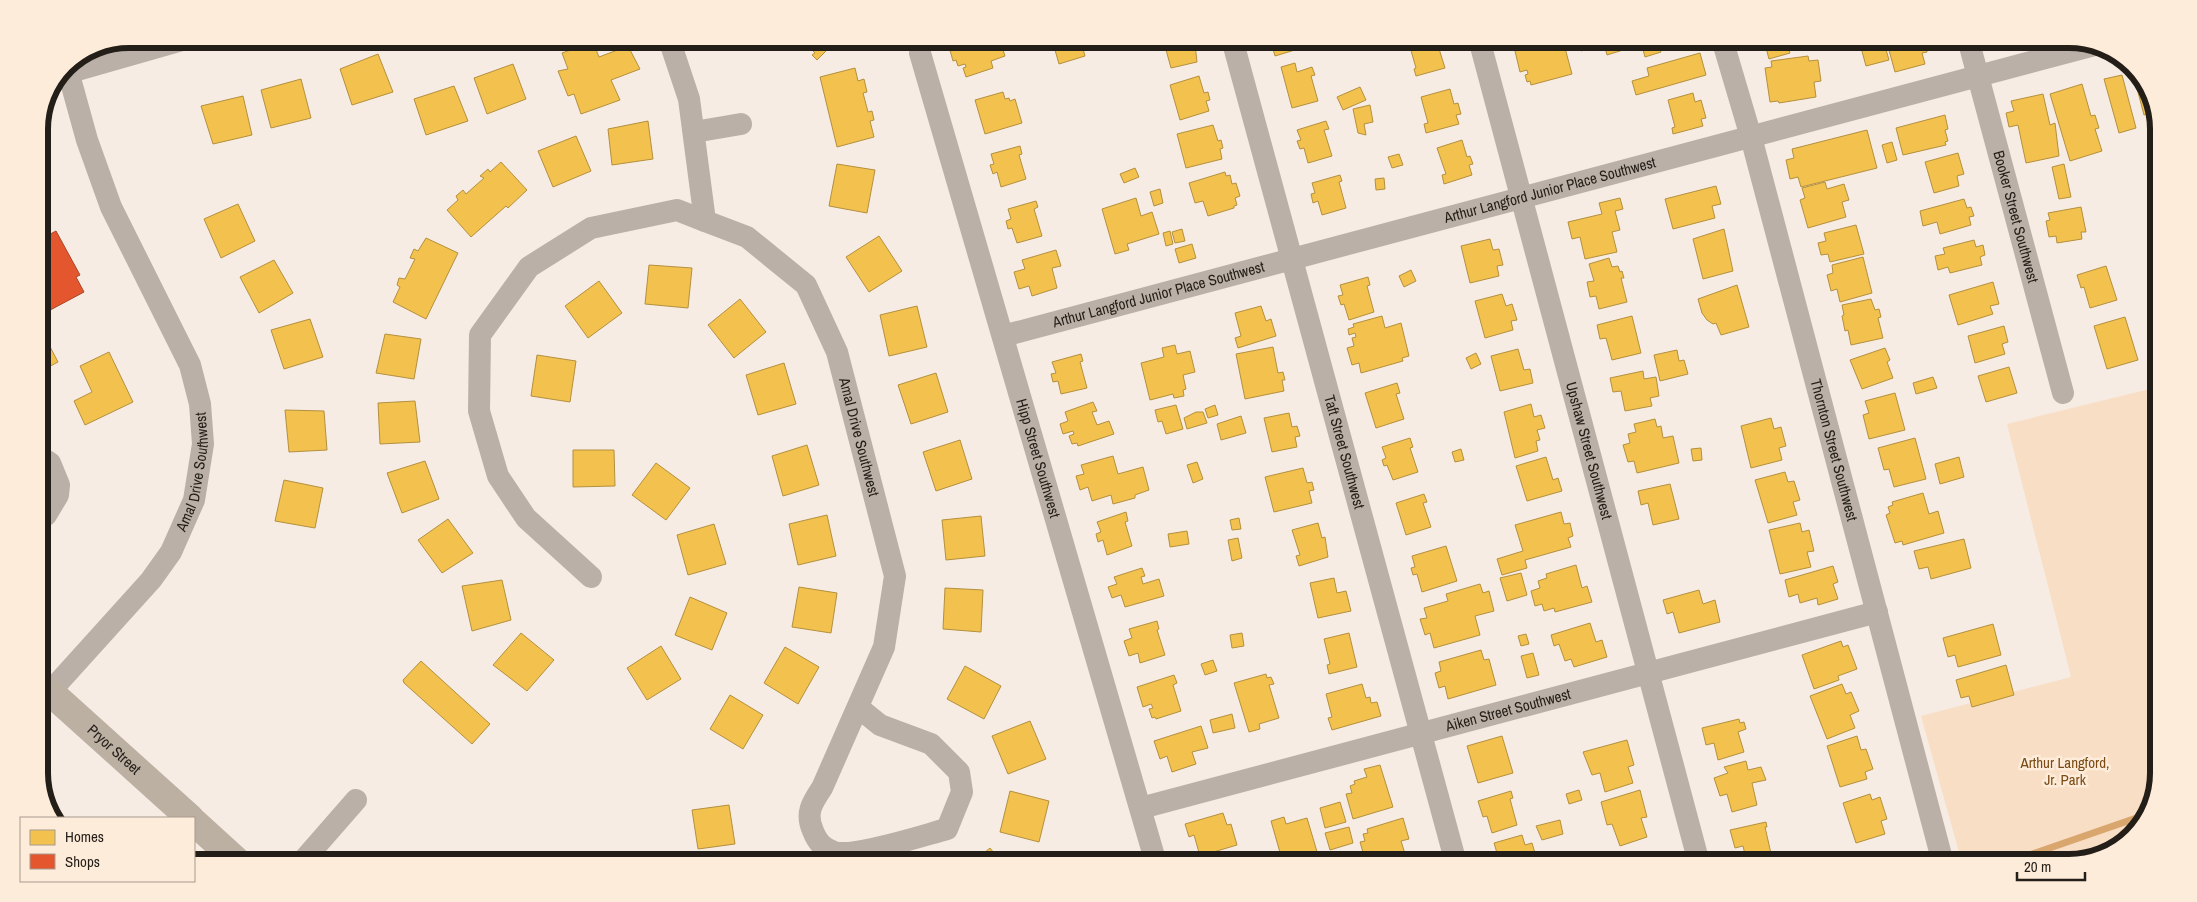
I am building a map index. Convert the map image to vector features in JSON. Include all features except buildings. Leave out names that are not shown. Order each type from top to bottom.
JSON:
[{"type":"main road","name":"Pryor Street","points":[[48,697],[189,817]]},
{"type":"main road","points":[[195,823],[230,854]]},
{"type":"street","points":[[77,66],[150,48]]},
{"type":"street","points":[[671,48],[689,98],[706,221]]},
{"type":"street","name":"Taft Street Southwest","points":[[1234,48],[1453,854]]},
{"type":"street","name":"Upshaw Street Southwest","points":[[1481,48],[1697,854]]},
{"type":"street","name":"Thornton Street Southwest","points":[[1725,48],[1751,137],[1941,854]]},
{"type":"street","name":"Booker Street Southwest","points":[[1971,48],[2063,393]]},
{"type":"street","name":"Arthur Langford Junior Place Southwest","points":[[1003,336],[2081,49]]},
{"type":"street","name":"Hipp Street Southwest","points":[[920,53],[1154,854]]},
{"type":"street","name":"Amal Drive Southwest","points":[[48,688],[150,580],[171,552],[194,500],[203,444],[200,404],[190,365],[111,207],[86,140],[68,75]]},
{"type":"street","points":[[694,132],[741,124]]},
{"type":"street","name":"Amal Drive Southwest","points":[[591,577],[526,518],[498,476],[480,411],[480,335],[529,267],[591,228],[676,210],[748,237],[806,284],[837,352],[895,576],[884,647],[859,708],[822,788],[809,806],[809,823],[818,843],[834,852],[856,852],[947,829],[962,792],[959,772],[931,744],[880,725],[859,708]]},
{"type":"street","points":[[48,462],[59,485],[58,495],[48,512]]},
{"type":"street","name":"Aiken Street Southwest","points":[[1141,808],[1877,612]]},
{"type":"street","points":[[309,854],[356,800]]},
{"type":"green space","name":"Arthur Langford, Jr. Park","points":[[2149,389],[2149,784],[2139,814],[2126,831],[2114,841],[2104,846],[2079,854],[1959,854],[1921,716],[2071,677],[2007,424]]},
{"type":"waterway","points":[[2032,854],[2136,818]]}]
